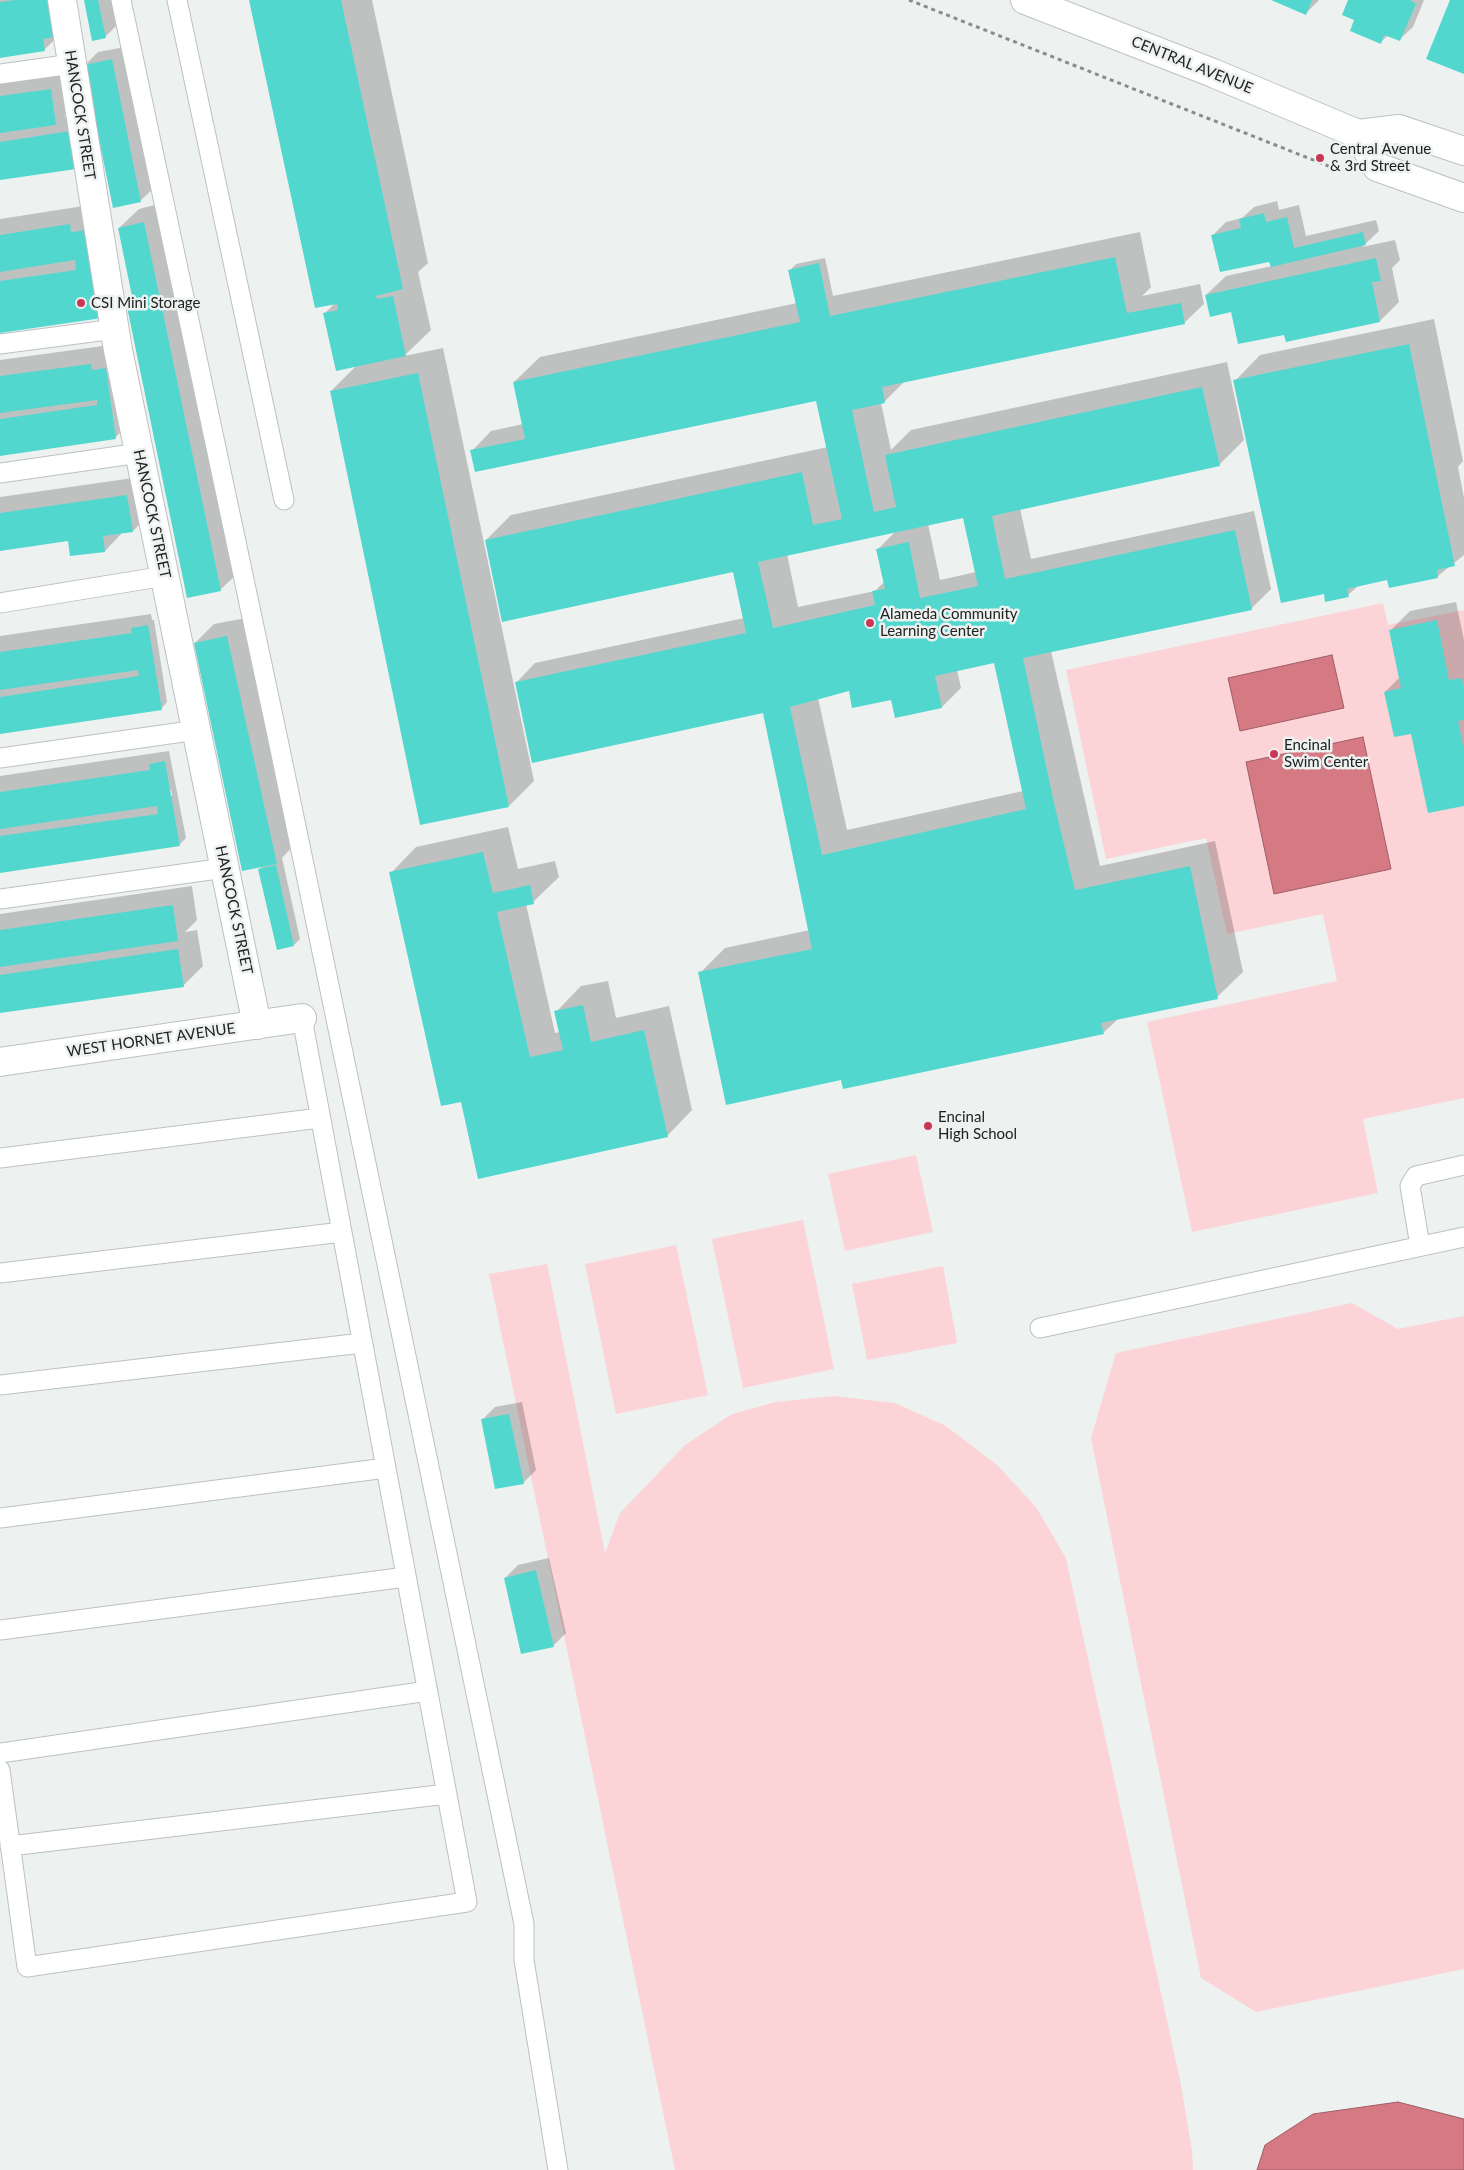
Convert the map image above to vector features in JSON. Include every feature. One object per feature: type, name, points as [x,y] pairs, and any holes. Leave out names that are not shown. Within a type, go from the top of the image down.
[{"type":"street","name":"HANCOCK STREET","points":[[62,0],[115,329],[257,1024]]},
{"type":"street","name":"CENTRAL AVENUE","points":[[1025,0],[1213,73],[1358,134],[1399,129],[1464,150]]},
{"type":"street","points":[[1358,134],[1377,167],[1464,198]]},
{"type":"street","name":"WEST HORNET AVENUE","points":[[0,1062],[302,1018]]},
{"type":"lane","points":[[121,0],[277,735],[524,1924],[524,1960],[558,2170]]},
{"type":"lane","points":[[177,0],[284,500]]},
{"type":"lane","points":[[0,74],[72,64]]},
{"type":"lane","points":[[0,344],[115,329]]},
{"type":"lane","points":[[0,473],[140,453]]},
{"type":"lane","points":[[0,603],[165,576]]},
{"type":"lane","points":[[0,758],[197,730]]},
{"type":"lane","points":[[0,899],[225,868]]},
{"type":"lane","points":[[0,1770],[28,1967],[467,1902],[302,1018]]},
{"type":"lane","points":[[0,1158],[320,1118]]},
{"type":"lane","points":[[1420,1246],[1410,1186],[1416,1176],[1464,1165]]},
{"type":"lane","points":[[0,1273],[342,1232]]},
{"type":"lane","points":[[1040,1328],[1464,1237]]},
{"type":"lane","points":[[0,1385],[362,1343]]},
{"type":"lane","points":[[0,1518],[386,1468]]},
{"type":"lane","points":[[0,1630],[406,1577]]},
{"type":"lane","points":[[0,1753],[428,1691]]},
{"type":"lane","points":[[10,1846],[447,1794]]},
{"type":"path","points":[[909,0],[1340,171]]},
{"type":"shaded area","points":[[1383,603],[1388,625],[1464,610],[1464,1098],[1363,1119],[1378,1193],[1192,1232],[1147,1022],[1337,981],[1323,914],[1227,934],[1206,838],[1106,859],[1066,670]]},
{"type":"shaded area","points":[[1332,655],[1344,708],[1240,731],[1228,678]]},
{"type":"shaded area","name":"Encinal Swim Center","points":[[1363,737],[1391,869],[1274,894],[1246,762]]},
{"type":"shaded area","points":[[916,1155],[933,1232],[845,1251],[828,1174]]},
{"type":"shaded area","points":[[803,1220],[834,1369],[743,1388],[712,1239]]},
{"type":"shaded area","points":[[676,1245],[708,1395],[616,1414],[585,1264]]},
{"type":"shaded area","points":[[547,1264],[605,1553],[620,1513],[685,1445],[732,1414],[776,1402],[834,1396],[895,1403],[946,1426],[997,1465],[1036,1507],[1066,1558],[1180,2080],[1192,2150],[1193,2170],[675,2170],[489,1274]]},
{"type":"shaded area","points":[[943,1266],[957,1343],[867,1360],[852,1284]]},
{"type":"shaded area","points":[[1352,1303],[1398,1329],[1464,1316],[1464,1969],[1256,2012],[1201,1978],[1091,1438],[1116,1353]]},
{"type":"shaded area","points":[[1398,2102],[1464,2119],[1464,2170],[1257,2170],[1265,2145],[1313,2114]]},
{"type":"building","points":[[54,0],[60,36],[43,39],[45,51],[0,58],[0,2]]},
{"type":"building","points":[[84,0],[98,0],[106,38],[92,41]]},
{"type":"building","points":[[249,0],[341,0],[403,289],[376,296],[377,299],[393,296],[406,356],[336,371],[323,313],[338,310],[337,304],[315,308]]},
{"type":"building","points":[[1271,0],[1312,0],[1306,15]]},
{"type":"building","points":[[1348,0],[1410,0],[1416,4],[1400,41],[1384,35],[1381,44],[1350,31],[1354,20],[1342,15]]},
{"type":"building","points":[[1450,0],[1464,0],[1464,74],[1426,59]]},
{"type":"building","points":[[112,59],[141,202],[113,208],[84,65]]},
{"type":"building","points":[[51,89],[56,125],[0,133],[0,96]]},
{"type":"building","points":[[70,131],[76,169],[0,180],[0,142]]},
{"type":"building","points":[[1264,213],[1266,222],[1287,217],[1294,248],[1363,232],[1366,245],[1271,267],[1269,262],[1220,272],[1211,235],[1241,228],[1239,219]]},
{"type":"building","points":[[144,222],[221,591],[187,598],[126,302],[133,301],[118,228]]},
{"type":"building","points":[[70,224],[71,232],[88,230],[102,318],[0,333],[0,281],[76,270],[75,260],[0,272],[0,235]]},
{"type":"building","points":[[1115,257],[1127,313],[1181,303],[1185,324],[882,387],[885,403],[852,410],[874,512],[896,507],[885,455],[1202,387],[1220,466],[992,516],[1005,579],[1235,530],[1252,610],[1023,658],[1075,890],[1190,866],[1218,999],[1101,1023],[1104,1034],[843,1089],[841,1080],[726,1105],[698,972],[812,949],[763,713],[532,763],[515,682],[746,633],[733,572],[502,622],[485,540],[802,472],[813,525],[842,519],[816,401],[475,472],[470,450],[525,439],[513,382],[800,322],[788,270],[819,263],[830,316]],"holes":[[[963,518],[978,586],[920,598],[909,542],[876,549],[885,589],[872,591],[875,605],[773,628],[758,562]],[[994,663],[1026,809],[822,855],[790,707],[849,691],[852,708],[891,700],[895,718],[942,708],[935,676]]]},
{"type":"building","points":[[1376,258],[1381,281],[1372,282],[1380,322],[1286,342],[1284,335],[1238,344],[1231,312],[1210,317],[1205,295]]},
{"type":"building","points":[[1409,344],[1455,566],[1437,570],[1438,578],[1389,588],[1387,580],[1347,589],[1349,597],[1325,602],[1324,594],[1281,603],[1233,380]]},
{"type":"building","points":[[91,364],[92,370],[106,368],[116,439],[0,456],[0,419],[97,405],[97,400],[0,413],[0,376]]},
{"type":"building","points":[[418,373],[509,807],[420,825],[330,391]]},
{"type":"building","points":[[127,495],[133,532],[103,536],[105,552],[70,556],[68,541],[0,551],[0,513]]},
{"type":"building","points":[[1437,620],[1449,680],[1462,678],[1464,688],[1464,720],[1458,721],[1464,749],[1464,806],[1428,813],[1411,734],[1394,737],[1384,692],[1401,688],[1389,630]]},
{"type":"building","points":[[148,625],[162,710],[0,734],[0,697],[139,676],[138,670],[0,690],[0,652],[132,633],[131,628]]},
{"type":"building","points":[[227,636],[277,864],[242,871],[194,643]]},
{"type":"building","points":[[165,761],[180,846],[0,873],[0,836],[158,814],[157,806],[0,829],[0,792],[150,770],[149,764]]},
{"type":"building","points":[[483,852],[493,893],[530,885],[534,904],[497,912],[530,1057],[563,1050],[554,1011],[583,1005],[591,1042],[644,1030],[668,1137],[478,1179],[461,1102],[441,1106],[389,872]]},
{"type":"building","points":[[276,865],[294,946],[277,950],[258,869]]},
{"type":"building","points":[[173,905],[178,941],[0,967],[0,930]]},
{"type":"building","points":[[178,949],[184,987],[0,1013],[0,975]]},
{"type":"building","points":[[509,1414],[524,1484],[495,1489],[481,1419]]},
{"type":"building","points":[[536,1570],[554,1647],[521,1654],[504,1578]]},
{"type":"place","name":"Central Avenue & 3rd Street","points":[[1320,158]]},
{"type":"place","name":"CSI Mini Storage","points":[[81,303]]},
{"type":"place","name":"Alameda Community Learning Center","points":[[870,623]]},
{"type":"place","name":"Encinal Swim Center","points":[[1274,754]]},
{"type":"place","name":"Encinal High School","points":[[928,1126]]}]
